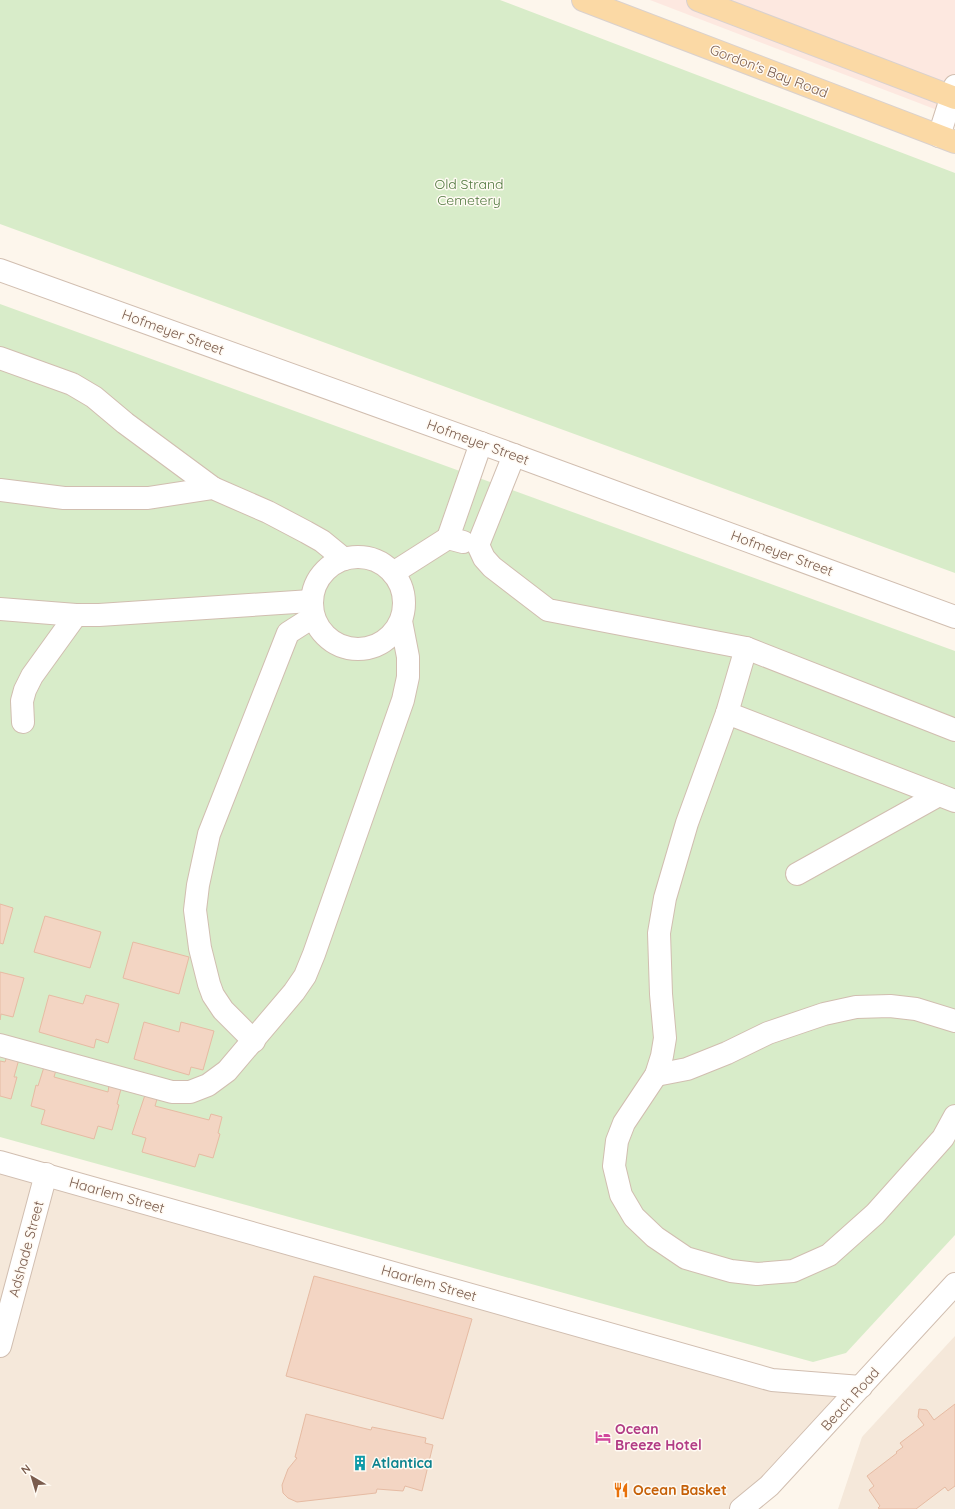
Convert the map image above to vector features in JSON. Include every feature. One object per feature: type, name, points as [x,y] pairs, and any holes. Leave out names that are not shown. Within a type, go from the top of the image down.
[{"type":"main road","name":"Gordon's Bay Road","points":[[583,0],[947,139]]},
{"type":"main road","points":[[709,2],[954,94]]},
{"type":"street","points":[[947,139],[954,94]]},
{"type":"street","name":"Hofmeyer Street","points":[[0,270],[481,443],[955,617]]},
{"type":"street","points":[[0,358],[72,384],[94,396],[125,422],[213,488],[268,512],[300,529],[322,541],[344,559]]},
{"type":"street","points":[[393,573],[448,538],[481,443]]},
{"type":"street","points":[[514,455],[478,546],[484,558],[492,567],[548,610],[746,648],[955,730]]},
{"type":"street","points":[[0,490],[64,498],[148,498],[213,488]]},
{"type":"street","points":[[448,538],[478,546]]},
{"type":"street","points":[[362,557],[379,562],[393,573],[402,587],[404,604],[401,620],[393,634],[380,645],[364,649],[348,649],[333,643],[321,632],[312,609],[316,583],[328,568],[344,559],[362,557]]},
{"type":"street","points":[[0,608],[76,615],[162,611],[312,609]]},
{"type":"street","points":[[254,1041],[223,1010],[213,995],[200,948],[194,910],[209,834],[288,633],[312,609]]},
{"type":"street","points":[[23,722],[22,701],[28,683],[76,615]]},
{"type":"street","points":[[0,1044],[172,1092],[190,1092],[208,1085],[227,1072],[294,992],[305,976],[403,700],[408,677],[408,658],[401,620]]},
{"type":"street","points":[[746,648],[728,713],[687,823],[664,898],[659,933],[661,994],[665,1038],[662,1056],[656,1075],[624,1123],[617,1141],[614,1166],[621,1195],[634,1217],[655,1237],[686,1258],[731,1271],[757,1274],[793,1271],[829,1255],[875,1214],[942,1138],[955,1116]]},
{"type":"street","points":[[728,713],[947,798]]},
{"type":"street","points":[[797,874],[947,798]]},
{"type":"street","points":[[656,1075],[687,1069],[727,1053],[768,1033],[824,1014],[856,1007],[890,1006],[916,1009],[955,1021]]},
{"type":"street","name":"Haarlem Street","points":[[0,1162],[772,1380],[862,1386]]},
{"type":"street","name":"Adshade Street","points":[[0,1346],[46,1174]]},
{"type":"street","name":"Beach Road","points":[[741,1509],[769,1486],[955,1284]]},
{"type":"shaded area","points":[[650,0],[955,0],[955,81],[945,113]]},
{"type":"shaded area","points":[[0,1164],[773,1382],[859,1387],[739,1509],[0,1509]]},
{"type":"shaded area","points":[[955,1336],[955,1509],[838,1509],[862,1437]]},
{"type":"green space","name":"Old Strand Cemetery","points":[[0,0],[500,0],[955,173],[955,573],[0,224]]},
{"type":"green space","points":[[0,304],[955,651],[955,1235],[846,1353],[813,1362],[0,1137]]},
{"type":"building","points":[[0,904],[13,908],[3,944],[0,943]]},
{"type":"building","points":[[45,916],[101,932],[90,968],[34,952]]},
{"type":"building","points":[[133,942],[189,957],[179,994],[123,978]]},
{"type":"building","points":[[0,972],[24,978],[13,1017],[1,1014],[0,1020]]},
{"type":"building","points":[[49,995],[83,1004],[86,995],[119,1004],[108,1043],[96,1039],[94,1048],[39,1032]]},
{"type":"building","points":[[144,1022],[179,1032],[181,1022],[214,1031],[203,1070],[191,1067],[189,1075],[134,1059]]},
{"type":"building","points":[[7,1056],[19,1059],[14,1077],[17,1077],[11,1099],[0,1096],[0,1061],[5,1062]]},
{"type":"building","points":[[44,1067],[56,1070],[54,1077],[108,1092],[109,1085],[121,1089],[117,1104],[119,1105],[112,1130],[98,1126],[94,1139],[41,1124],[45,1110],[31,1106],[36,1085],[38,1086]]},
{"type":"building","points":[[145,1095],[157,1099],[155,1106],[209,1120],[211,1114],[222,1117],[218,1133],[220,1134],[213,1158],[199,1154],[195,1167],[142,1152],[146,1138],[132,1134]]},
{"type":"building","points":[[314,1276],[472,1319],[443,1419],[286,1376]]},
{"type":"building","points":[[955,1404],[955,1486],[948,1491],[945,1487],[916,1509],[878,1508],[880,1506],[869,1490],[874,1486],[867,1476],[897,1453],[896,1452],[903,1447],[900,1443],[924,1425],[918,1417],[919,1409],[927,1410],[934,1420]]},
{"type":"building","name":"Atlantica","points":[[306,1414],[371,1430],[372,1427],[426,1438],[425,1443],[433,1445],[422,1491],[405,1486],[403,1491],[377,1489],[376,1493],[297,1502],[288,1498],[283,1493],[282,1485],[288,1469],[297,1458],[295,1457]]},
{"type":"place","name":"Ocean Breeze Hotel","points":[[603,1437]]},
{"type":"place","name":"Atlantica","points":[[360,1463]]},
{"type":"place","name":"Ocean Basket","points":[[621,1490]]}]
